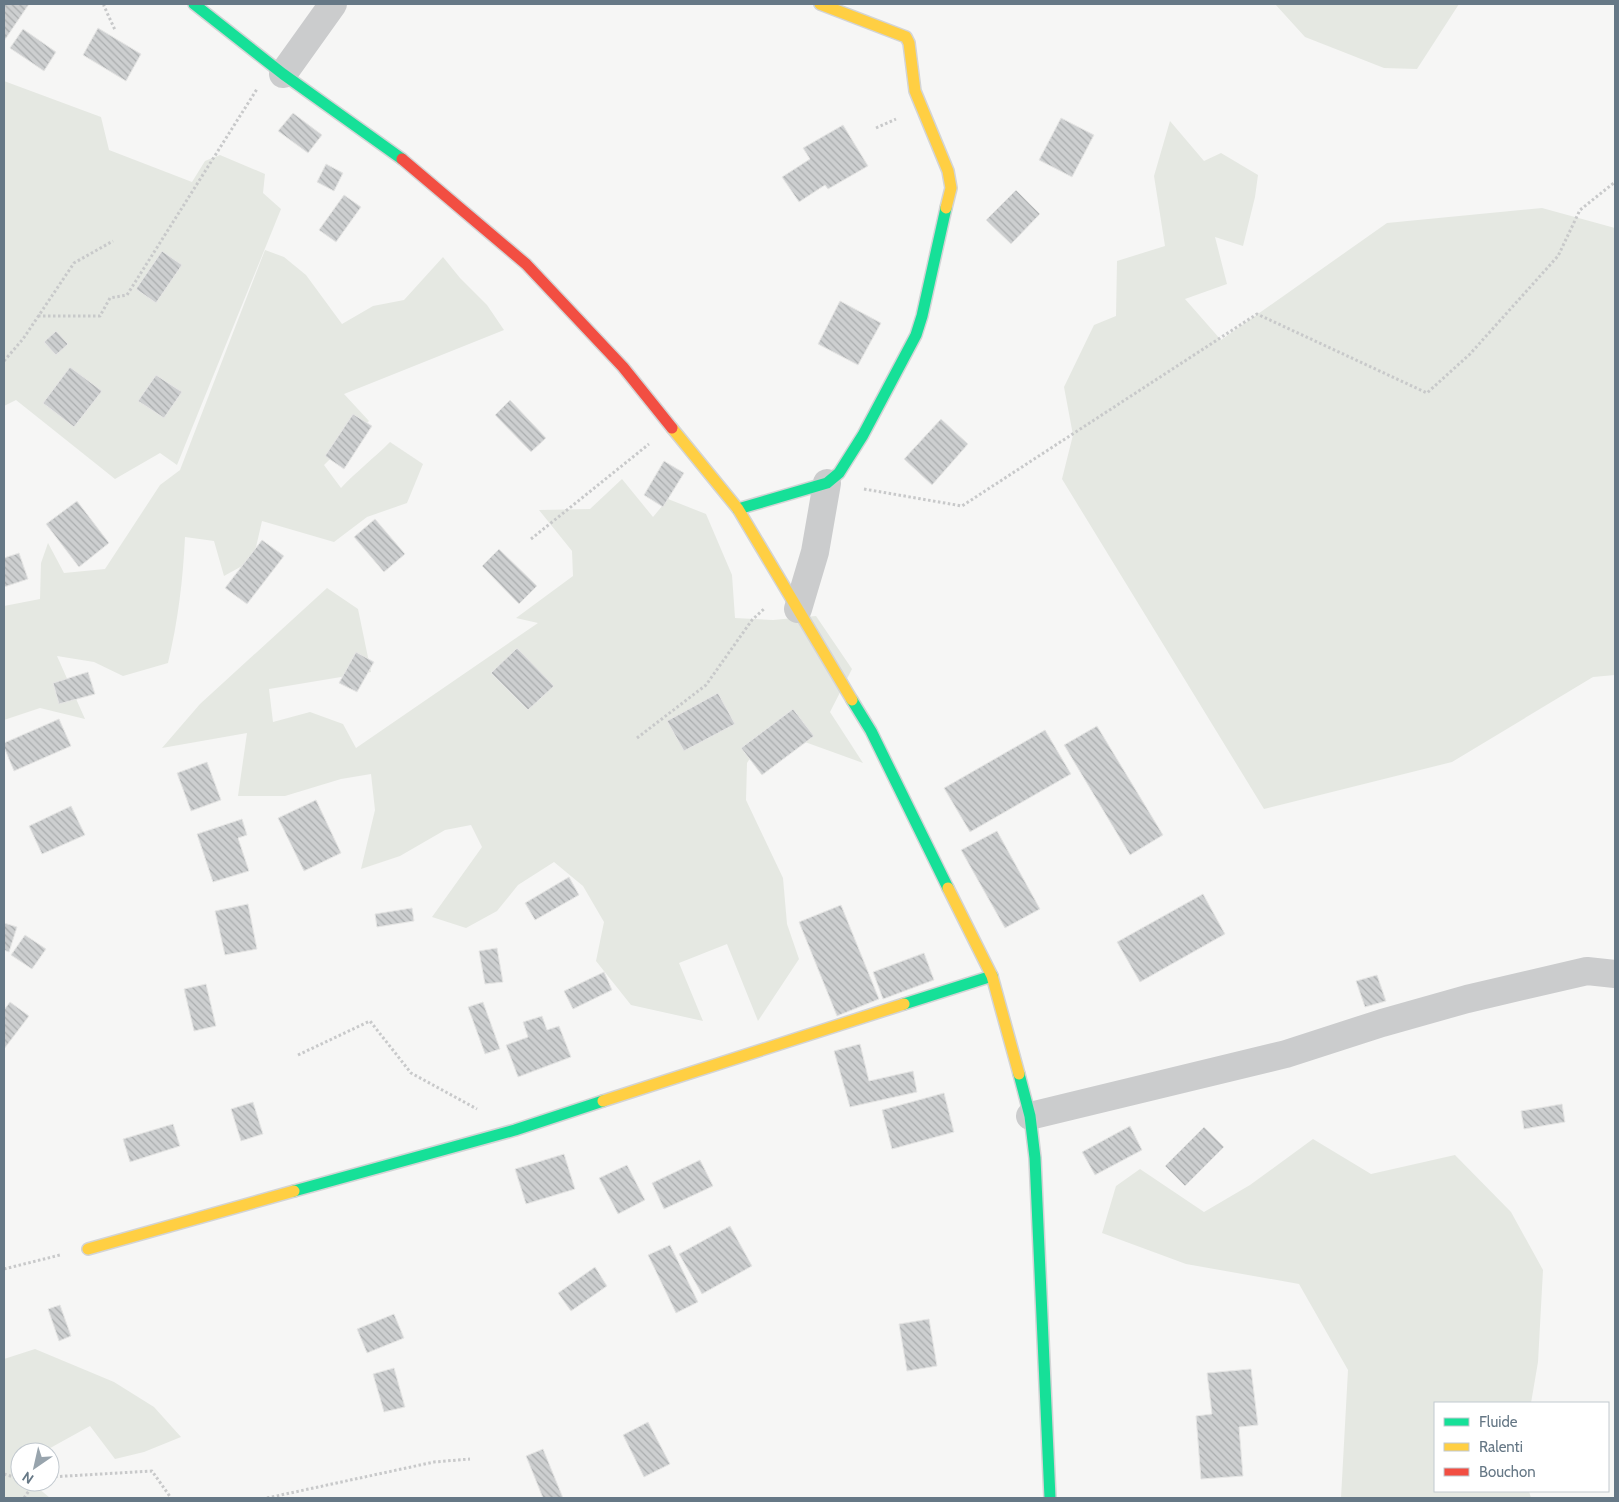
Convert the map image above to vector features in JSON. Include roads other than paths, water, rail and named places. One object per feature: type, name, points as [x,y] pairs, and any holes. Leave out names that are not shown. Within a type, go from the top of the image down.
[{"type":"street","points":[[194,4],[277,69],[409,164],[526,264],[623,367],[738,509],[871,731],[992,976],[1030,1116],[1035,1158],[1050,1498]]},
{"type":"street","points":[[277,69],[333,4]]},
{"type":"street","points":[[738,509],[827,482],[839,472],[863,435],[916,335],[951,188],[948,171],[915,91],[909,43],[906,37],[820,4]]},
{"type":"street","points":[[792,600],[815,552],[827,482]]},
{"type":"street","points":[[1030,1116],[1286,1054],[1382,1023],[1467,999],[1587,971],[1615,974]]},
{"type":"street","points":[[88,1249],[515,1130],[992,976]]}]
